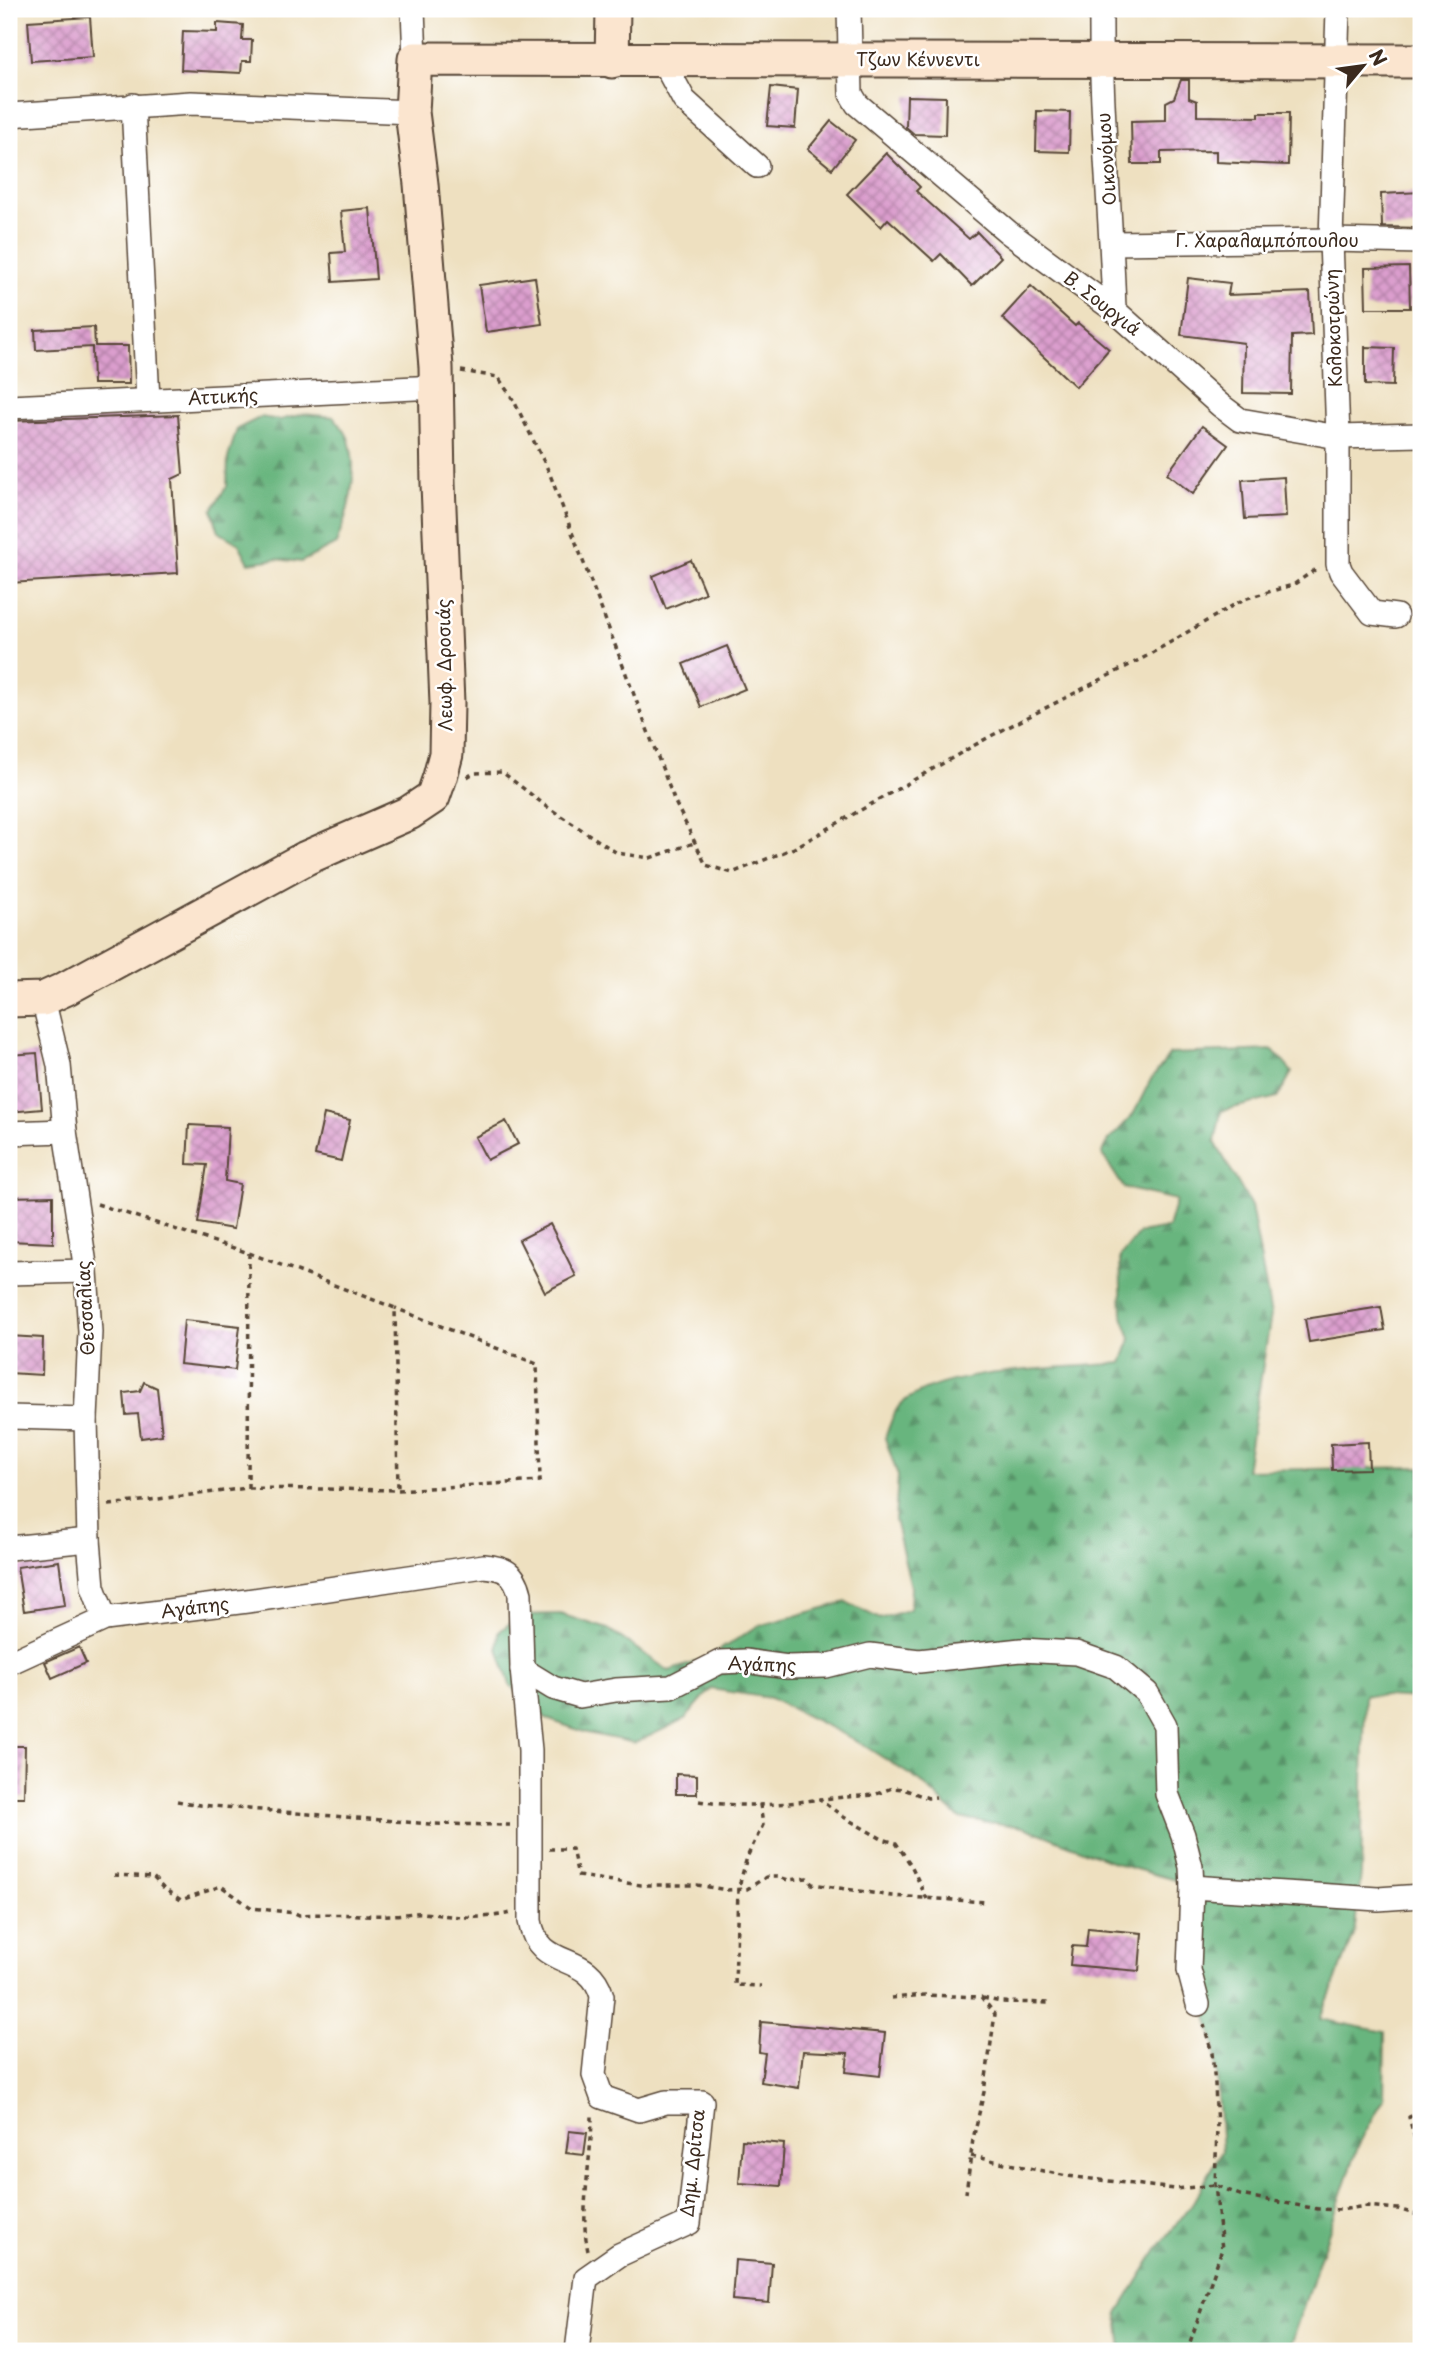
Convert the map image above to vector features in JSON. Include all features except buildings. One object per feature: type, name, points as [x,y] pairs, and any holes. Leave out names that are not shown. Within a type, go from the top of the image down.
[{"type":"street","points":[[413,9],[415,59]]},
{"type":"street","points":[[612,61],[613,9]]},
{"type":"street","name":"Β. Σουργιά","points":[[849,9],[849,60],[852,98],[856,104],[1008,232],[1114,310],[1240,420],[1338,437],[1421,435]]},
{"type":"street","name":"Οικονόμου","points":[[1101,9],[1100,61],[1114,310]]},
{"type":"street","name":"Κολοκοτρώνη","points":[[1338,9],[1331,240],[1338,437],[1338,554],[1341,572],[1369,610],[1376,615],[1396,616]]},
{"type":"street","name":"Τζων Κέννεντι","points":[[415,59],[1421,61]]},
{"type":"street","name":"Λεωφ. Δροσιάς","points":[[415,59],[412,112],[421,184],[437,377],[438,484],[447,703],[446,754],[432,797]]},
{"type":"street","points":[[663,61],[684,100],[757,166]]},
{"type":"street","points":[[9,115],[191,103],[412,112]]},
{"type":"street","points":[[133,105],[148,400]]},
{"type":"street","name":"Γ. Χαραλαμπόπουλου","points":[[1112,243],[1331,240],[1421,242]]},
{"type":"street","name":"Αττικής","points":[[9,407],[148,400],[437,377]]},
{"type":"street","points":[[9,1000],[43,999],[306,858],[410,813],[432,797]]},
{"type":"street","name":"Θεσσαλίας","points":[[43,999],[59,1065],[65,1131],[86,1271],[90,1332],[86,1419],[89,1541],[93,1587],[105,1619]]},
{"type":"street","points":[[9,1133],[65,1131]]},
{"type":"street","points":[[9,1273],[86,1271]]},
{"type":"street","points":[[9,1417],[86,1419]]},
{"type":"street","points":[[9,1548],[89,1541]]},
{"type":"street","name":"Αγάπης","points":[[9,1663],[105,1619],[484,1566],[510,1572],[517,1583],[520,1594],[522,1668],[553,1688],[580,1696],[616,1690],[671,1687],[720,1662],[745,1661],[788,1667],[826,1666],[870,1655],[919,1661],[1021,1650],[1076,1653],[1116,1667],[1147,1693],[1165,1726],[1167,1794],[1183,1835],[1191,1867],[1189,1970],[1198,2004]]},
{"type":"street","points":[[522,1668],[530,1750],[532,1932],[542,1949],[582,1968],[592,1976],[599,1987],[602,1996],[594,2075]]},
{"type":"street","points":[[1192,1887],[1378,1899],[1421,1896]]},
{"type":"street","name":"Δημ. Δρίτσα","points":[[593,2273],[619,2255],[689,2223],[702,2102],[666,2102],[639,2110],[602,2097],[594,2075]]},
{"type":"street","points":[[577,2351],[586,2278],[593,2273]]},
{"type":"path","points":[[437,377],[498,377],[514,401],[549,472],[584,571],[675,802],[706,865],[732,873],[794,848],[989,737],[1145,657],[1244,599],[1293,585],[1338,554]]},
{"type":"path","points":[[432,797],[474,773],[502,772],[546,806],[617,853],[650,858],[694,843]]},
{"type":"path","points":[[76,1197],[249,1253],[537,1364],[540,1481],[398,1490],[248,1488],[89,1507]]},
{"type":"path","points":[[248,1488],[249,1253]]},
{"type":"path","points":[[395,1308],[398,1490]]},
{"type":"path","points":[[699,1801],[746,1806],[874,1795],[892,1788],[928,1798],[936,1797]]},
{"type":"path","points":[[820,1799],[842,1816],[882,1839],[896,1843],[927,1899]]},
{"type":"path","points":[[177,1801],[430,1824],[530,1824]]},
{"type":"path","points":[[760,1804],[763,1825],[747,1857],[738,1890],[735,1985],[761,1986]]},
{"type":"path","points":[[530,1849],[572,1849],[578,1876],[641,1885],[676,1884],[727,1891],[758,1884],[766,1877],[788,1880],[807,1878],[812,1884],[892,1896],[986,1902]]},
{"type":"path","points":[[114,1875],[153,1877],[163,1888],[181,1900],[222,1886],[252,1908],[299,1915],[423,1913],[439,1917],[470,1918],[530,1910]]},
{"type":"path","points":[[891,1998],[925,1995],[981,1997],[1001,2002],[1052,2004]]},
{"type":"path","points":[[966,2193],[995,2014],[981,1997]]},
{"type":"path","points":[[1187,2351],[1222,2249],[1215,2185],[1217,2129],[1212,2053],[1198,2004]]},
{"type":"path","points":[[593,2273],[585,2236],[594,2075]]},
{"type":"path","points":[[1421,2112],[1409,2117],[1419,2155],[1421,2197]]},
{"type":"path","points":[[971,2156],[1067,2176],[1175,2189],[1215,2185],[1240,2194],[1318,2209],[1340,2210],[1367,2206],[1398,2208],[1421,2216]]},
{"type":"green space","points":[[303,414],[334,417],[349,440],[353,480],[341,531],[336,544],[301,562],[276,559],[249,563],[239,544],[219,532],[212,510],[227,486],[228,458],[237,429],[261,417],[280,420]]},
{"type":"green space","points":[[1273,1050],[1292,1072],[1278,1097],[1221,1111],[1215,1142],[1251,1206],[1271,1315],[1246,1470],[1421,1467],[1421,1698],[1365,1695],[1361,1874],[1354,1935],[1320,2019],[1385,2032],[1384,2098],[1359,2144],[1288,2351],[1122,2351],[1118,2313],[1158,2248],[1192,2204],[1222,2151],[1215,2046],[1195,1970],[1198,1901],[1175,1880],[1121,1865],[1024,1827],[959,1818],[921,1782],[857,1741],[770,1698],[711,1689],[685,1719],[635,1743],[587,1733],[547,1719],[510,1685],[498,1648],[499,1632],[520,1615],[560,1614],[608,1629],[669,1671],[705,1659],[758,1626],[846,1602],[880,1619],[910,1609],[911,1587],[895,1520],[898,1476],[885,1438],[896,1411],[901,1404],[920,1392],[975,1376],[1122,1363],[1131,1338],[1122,1314],[1120,1257],[1139,1233],[1168,1228],[1176,1200],[1124,1188],[1102,1154],[1109,1140],[1133,1115],[1150,1081],[1170,1054]]}]
